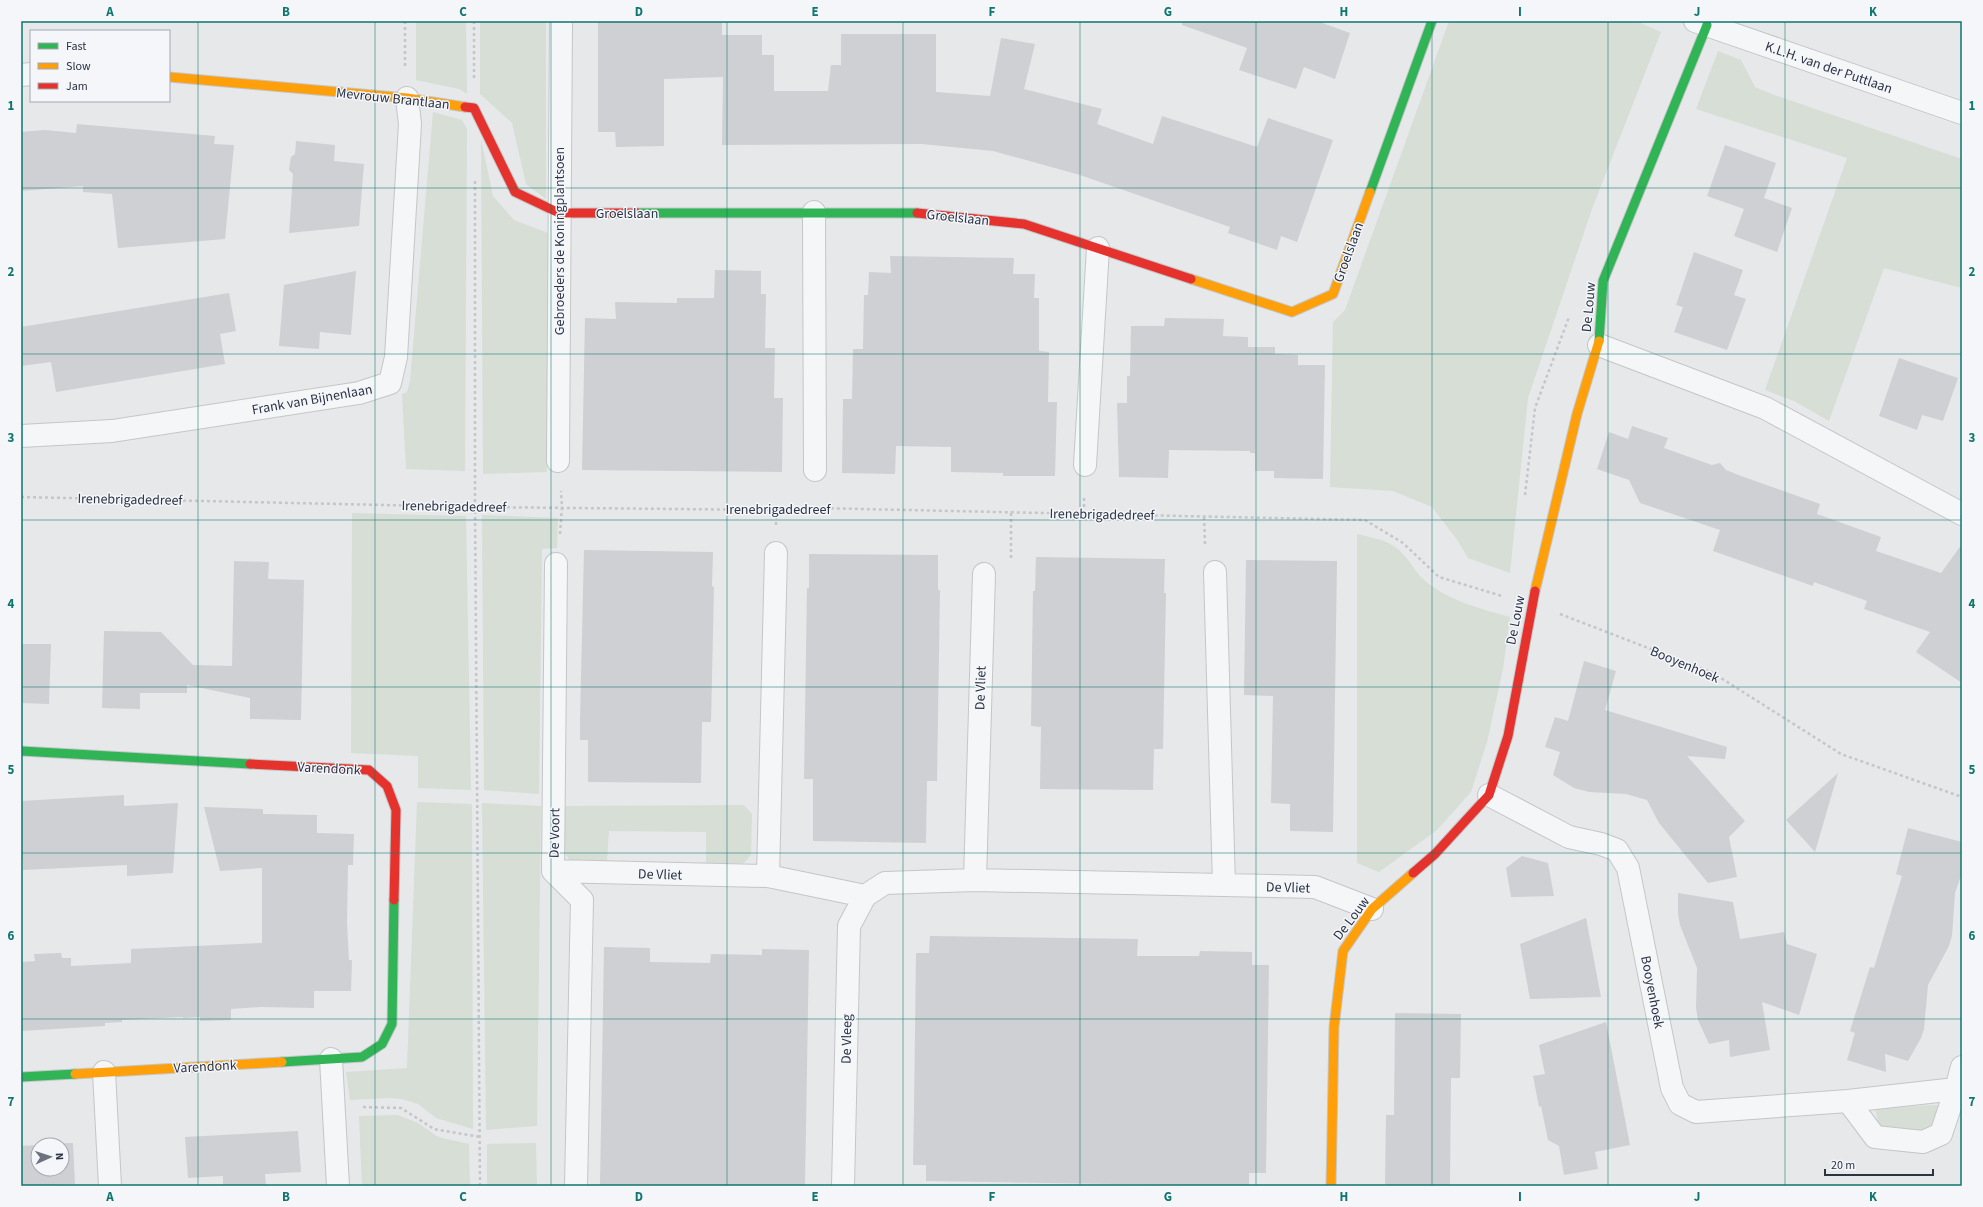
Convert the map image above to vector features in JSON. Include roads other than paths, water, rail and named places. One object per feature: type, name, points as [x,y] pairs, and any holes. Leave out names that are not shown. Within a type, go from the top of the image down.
[{"type":"street","name":"Gebroeders de Koningplantsoen","points":[[558,461],[561,21]]},
{"type":"street","name":"Groelslaan","points":[[559,214],[814,212],[929,213],[1024,224],[1292,312],[1333,294],[1432,21]]},
{"type":"street","name":"K.L.H. van der Puttlaan","points":[[1701,23],[1962,113]]},
{"type":"street","name":"De Louw","points":[[1331,1186],[1334,1027],[1343,951],[1372,909],[1435,854],[1489,795],[1508,736],[1532,603],[1577,414],[1599,345],[1603,281],[1701,23]]},
{"type":"street","name":"Mevrouw Brantlaan","points":[[170,77],[407,98],[474,108],[515,192],[559,214]]},
{"type":"street","name":"Frank van Bijnenlaan","points":[[21,436],[112,431],[359,394],[390,383],[396,357],[410,124],[407,98]]},
{"type":"street","points":[[814,212],[815,470]]},
{"type":"street","points":[[1085,464],[1098,248]]},
{"type":"street","points":[[1599,345],[1765,408],[1962,514]]},
{"type":"street","points":[[768,876],[776,553]]},
{"type":"street","name":"De Voort","points":[[556,564],[553,871],[582,900],[576,1186]]},
{"type":"street","points":[[1215,572],[1224,885]]},
{"type":"street","name":"De Vliet","points":[[975,880],[984,574]]},
{"type":"street","name":"Varendonk","points":[[21,751],[369,770],[387,786],[396,810],[392,1024],[382,1044],[362,1057],[21,1077]]},
{"type":"street","name":"Booyenhoek","points":[[1489,795],[1569,837],[1601,844],[1617,850],[1628,868],[1672,1088],[1680,1104],[1696,1112],[1848,1101],[1956,1088]]},
{"type":"street","name":"De Vliet","points":[[553,871],[768,876],[865,896],[885,883],[975,880],[1316,887],[1372,909]]},
{"type":"street","name":"De Vleeg","points":[[843,1186],[849,926],[865,896]]},
{"type":"street","points":[[331,1059],[338,1186]]},
{"type":"street","points":[[1848,1101],[1875,1137],[1923,1142],[1941,1134],[1962,1067]]},
{"type":"street","points":[[104,1072],[110,1186]]}]
